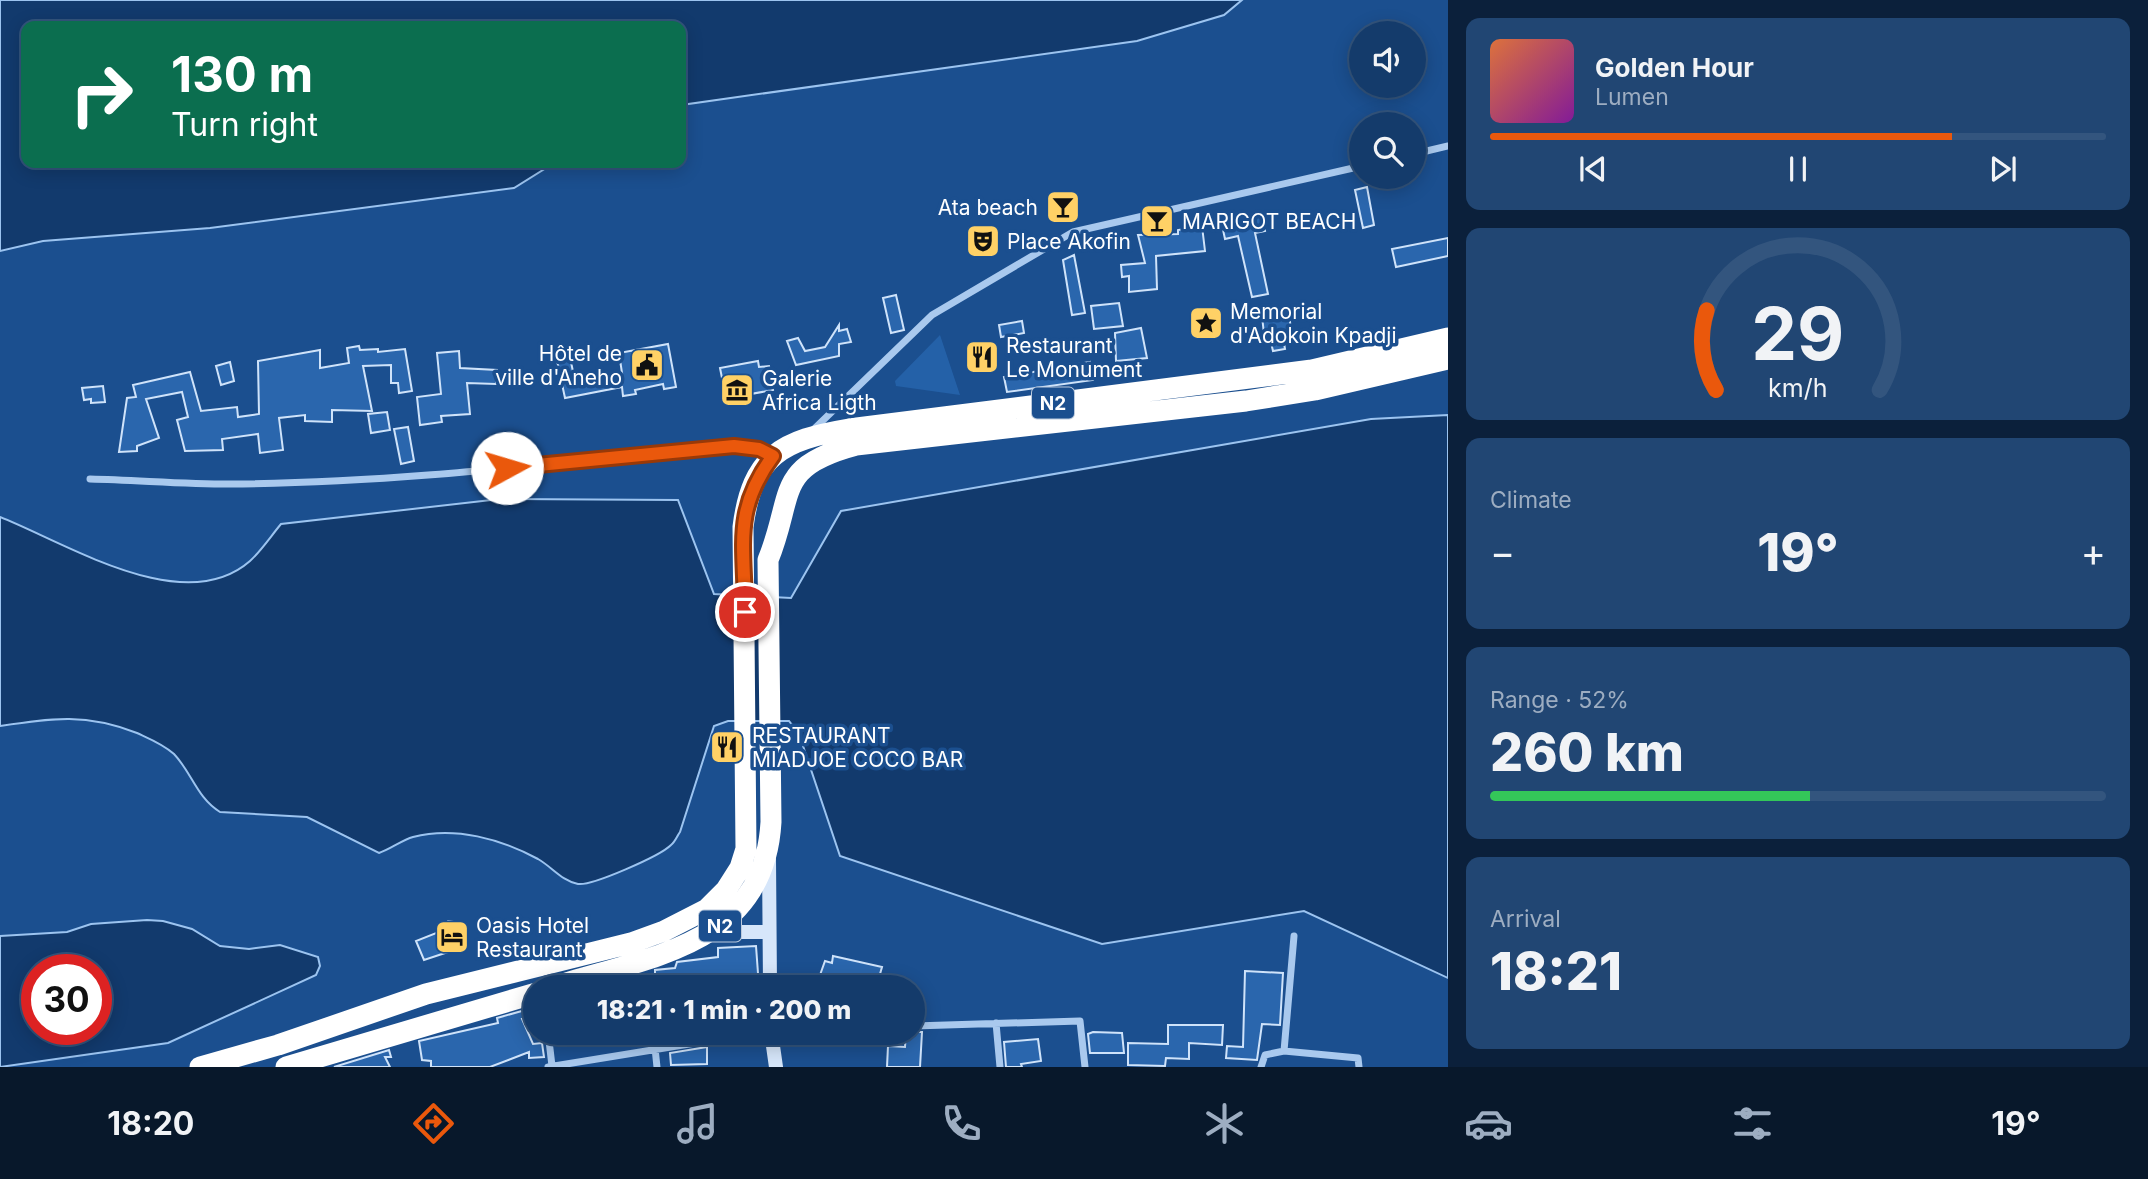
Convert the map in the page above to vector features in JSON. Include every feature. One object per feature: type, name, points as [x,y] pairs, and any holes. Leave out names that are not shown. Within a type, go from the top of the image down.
[{"type":"highway","name":"N2","points":[[200,1067],[278,1045],[426,994],[631,943],[689,920],[726,890],[740,868],[746,849],[743,527],[746,502],[752,485],[773,456],[808,436],[1312,370],[1448,338]]},
{"type":"highway","name":"N2","points":[[590,975],[671,949],[713,932],[748,899],[759,880],[769,850],[768,560],[781,527],[786,493],[793,481],[815,458],[856,445],[1246,401],[1315,390],[1448,359]]},
{"type":"highway","points":[[286,1067],[320,1063],[523,997]]},
{"type":"street","points":[[1426,151],[1448,146]]},
{"type":"street","points":[[808,436],[932,315],[1073,232],[1349,169]]},
{"type":"street","points":[[90,479],[229,484],[337,479],[507,468],[734,446],[759,449],[773,456]]},
{"type":"street","points":[[769,850],[770,975]]},
{"type":"street","points":[[713,932],[768,932]]},
{"type":"street","points":[[1284,1051],[1294,936]]},
{"type":"street","points":[[925,1026],[1080,1021],[1085,1067]]},
{"type":"street","points":[[996,1023],[1000,1067]]},
{"type":"street","points":[[549,1045],[550,1067],[675,1045]]},
{"type":"street","points":[[773,1045],[776,1067]]},
{"type":"street","points":[[655,1048],[657,1067]]},
{"type":"street","points":[[1261,1067],[1265,1055],[1284,1051],[1358,1058],[1359,1067]]},
{"type":"shaded area","points":[[0,0],[1242,0],[1224,15],[1137,41],[686,104],[686,21],[21,21],[21,168],[546,168],[514,188],[210,228],[43,241],[0,251]]},
{"type":"shaded area","points":[[940,335],[960,395],[896,386],[895,381]]},
{"type":"shaded area","points":[[1448,415],[1448,978],[1304,911],[1102,944],[840,856],[799,734],[789,721],[728,721],[714,726],[680,832],[672,844],[626,869],[578,884],[567,880],[524,852],[477,836],[429,834],[409,838],[379,853],[307,817],[220,812],[200,793],[180,761],[165,747],[137,733],[102,722],[69,719],[0,726],[0,517],[91,558],[125,570],[159,579],[192,582],[223,577],[250,561],[281,524],[500,499],[678,500],[714,594],[791,598],[841,511],[1371,419]]},
{"type":"shaded area","points":[[163,921],[192,929],[220,946],[249,949],[280,945],[318,957],[320,966],[316,975],[168,1043],[0,1067],[0,936],[67,932],[91,924]]},
{"type":"building","points":[[1367,189],[1374,225],[1363,228],[1355,190]]},
{"type":"building","points":[[1261,213],[1265,231],[1255,233],[1268,294],[1252,297],[1238,236],[1225,239],[1222,225],[1236,222],[1235,218]]},
{"type":"building","points":[[1202,226],[1205,251],[1156,256],[1157,289],[1129,292],[1129,276],[1122,277],[1121,265],[1145,263],[1138,235],[1178,234],[1178,230]]},
{"type":"building","points":[[1448,238],[1448,256],[1396,267],[1392,249]]},
{"type":"building","points":[[1074,255],[1085,313],[1072,315],[1063,260]]},
{"type":"building","points":[[896,295],[904,330],[891,333],[883,298]]},
{"type":"building","points":[[1119,303],[1123,326],[1094,329],[1091,306]]},
{"type":"building","points":[[1289,312],[1291,331],[1282,332],[1285,349],[1273,351],[1269,334],[1264,334],[1262,316]]},
{"type":"building","points":[[1022,321],[1024,333],[1001,337],[999,325]]},
{"type":"building","points":[[839,325],[839,331],[847,329],[851,342],[839,344],[839,356],[796,365],[787,341],[798,338],[805,351],[825,347]]},
{"type":"building","points":[[1141,328],[1147,358],[1116,361],[1115,333]]},
{"type":"building","name":"Hôtel de ville d'Aneho","points":[[668,344],[676,387],[664,389],[663,384],[635,390],[636,394],[623,396],[622,387],[565,398],[555,351],[568,348],[575,381],[622,373],[619,353]]},
{"type":"building","points":[[359,346],[360,350],[378,349],[378,352],[405,349],[412,391],[399,393],[398,383],[391,383],[391,365],[363,366],[372,411],[332,410],[332,422],[305,421],[305,415],[279,418],[283,450],[260,453],[258,434],[222,439],[223,450],[185,451],[177,420],[188,417],[182,392],[146,399],[159,438],[137,446],[137,451],[119,452],[127,398],[136,397],[133,385],[190,372],[201,411],[237,407],[238,417],[259,414],[258,361],[320,350],[320,368],[349,363],[347,348]]},
{"type":"building","points":[[459,351],[460,368],[497,370],[496,384],[467,383],[470,414],[441,416],[442,422],[420,425],[417,397],[441,394],[437,353]]},
{"type":"building","points":[[758,361],[759,367],[769,366],[773,390],[734,397],[731,381],[723,383],[720,368]]},
{"type":"building","points":[[230,362],[234,381],[221,385],[216,366]]},
{"type":"building","points":[[1090,362],[1093,380],[1007,392],[1004,377]]},
{"type":"building","points":[[103,386],[105,402],[91,403],[91,399],[84,400],[82,388]]},
{"type":"building","points":[[387,412],[390,430],[371,433],[368,414]]},
{"type":"building","points":[[408,427],[414,461],[401,464],[394,429]]},
{"type":"building","points":[[448,921],[459,923],[466,931],[466,942],[457,949],[424,960],[416,941],[439,932]]},
{"type":"building","points":[[756,946],[758,975],[655,975],[655,970],[675,968],[677,962],[718,957],[718,948]]},
{"type":"building","points":[[833,956],[882,967],[880,975],[820,975],[825,961],[832,963]]},
{"type":"building","points":[[1245,971],[1283,973],[1280,1025],[1262,1024],[1257,1060],[1226,1058],[1227,1046],[1243,1047]]},
{"type":"building","points":[[523,1011],[523,1045],[542,1045],[544,1057],[529,1058],[529,1052],[490,1067],[431,1067],[431,1061],[422,1060],[419,1041],[498,1023],[497,1018]]},
{"type":"building","points":[[1168,1025],[1223,1025],[1222,1045],[1189,1043],[1189,1059],[1166,1058],[1165,1066],[1128,1065],[1128,1043],[1168,1044]]},
{"type":"building","points":[[1122,1033],[1124,1053],[1090,1053],[1088,1034]]},
{"type":"building","points":[[1038,1039],[1041,1061],[1021,1064],[1022,1067],[1006,1067],[1004,1042]]},
{"type":"building","points":[[921,1045],[920,1067],[887,1067],[888,1046]]},
{"type":"building","points":[[707,1047],[707,1064],[671,1065],[670,1053]]},
{"type":"building","points":[[389,1050],[391,1057],[385,1057],[390,1067],[334,1067]]},
{"type":"place","name":"Ata beach","points":[[1063,207]]},
{"type":"place","name":"MARIGOT BEACH","points":[[1157,221]]},
{"type":"place","name":"Place Akofin","points":[[983,241]]},
{"type":"place","name":"Memorial d'Adokoin Kpadji","points":[[1206,323]]},
{"type":"place","name":"Restaurant Le Monument","points":[[982,357]]},
{"type":"place","name":"Hôtel de ville d'Aneho","points":[[647,365]]},
{"type":"place","name":"Galerie Africa Ligth","points":[[737,390]]},
{"type":"place","name":"RESTAURANT MIADJOE COCO BAR","points":[[727,747]]},
{"type":"place","name":"Oasis Hotel Restaurant","points":[[452,937]]},
{"type":"route","points":[[507,468],[734,446],[759,449],[773,456],[752,485],[746,502],[743,527],[745,612]]}]
